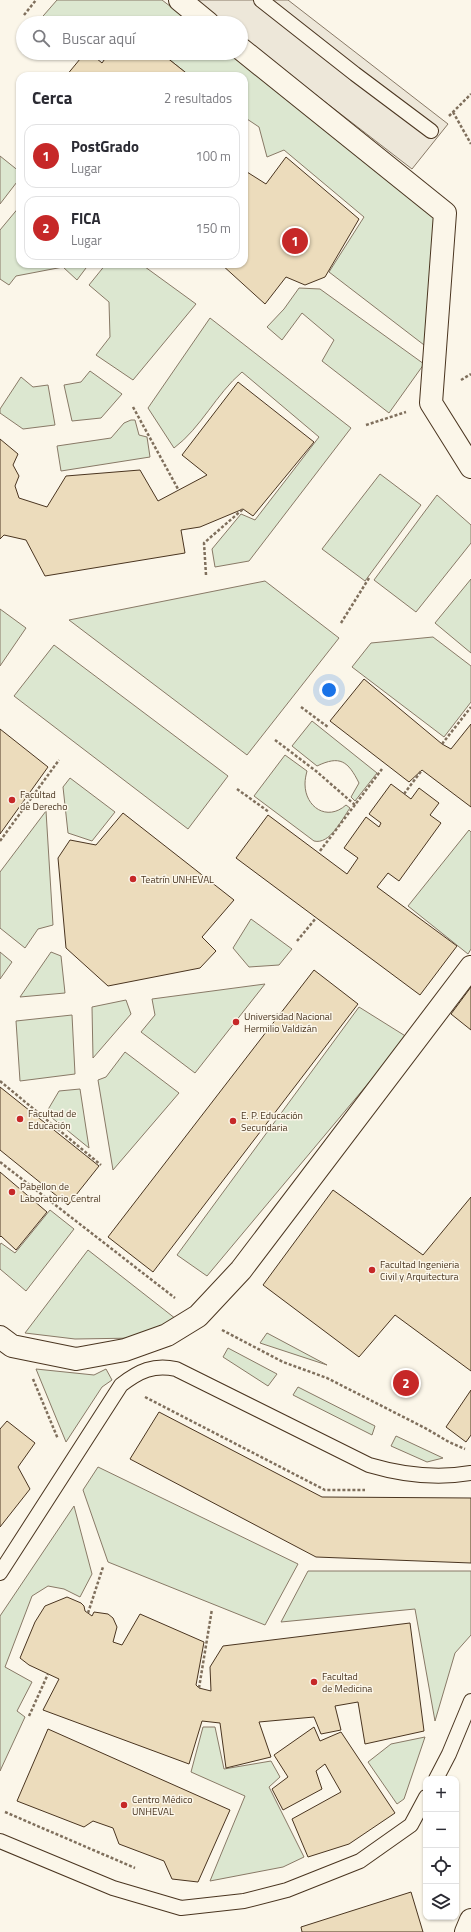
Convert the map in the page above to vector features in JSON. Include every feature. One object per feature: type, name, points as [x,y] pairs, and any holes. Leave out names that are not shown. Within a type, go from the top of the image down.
[{"type":"street","points":[[180,0],[199,16]]},
{"type":"street","points":[[248,55],[445,213],[431,403],[471,467]]},
{"type":"street","points":[[0,1337],[12,1346],[76,1359],[124,1350],[167,1335],[198,1316],[241,1270],[471,967]]},
{"type":"street","points":[[466,1932],[471,1920]]},
{"type":"lane","points":[[261,0],[355,74],[431,131]]},
{"type":"lane","points":[[0,1573],[121,1385],[133,1376],[147,1370],[163,1366],[176,1369],[369,1465],[388,1471],[438,1477],[471,1473]]},
{"type":"lane","points":[[438,1776],[449,1754],[471,1701]]},
{"type":"lane","points":[[0,1841],[112,1888],[181,1908],[244,1902],[287,1890],[360,1861],[411,1825],[423,1803]]},
{"type":"path","points":[[24,15],[36,0]]},
{"type":"path","points":[[431,131],[471,94]]},
{"type":"path","points":[[453,112],[471,144]]},
{"type":"path","points":[[366,425],[431,403]]},
{"type":"path","points":[[133,407],[178,489]]},
{"type":"path","points":[[206,575],[204,543],[243,508]]},
{"type":"path","points":[[341,623],[369,578]]},
{"type":"path","points":[[301,707],[328,727]]},
{"type":"path","points":[[442,744],[471,707]]},
{"type":"path","points":[[275,740],[316,771],[355,805]]},
{"type":"path","points":[[0,841],[59,760]]},
{"type":"path","points":[[320,851],[382,770]]},
{"type":"path","points":[[404,794],[422,770]]},
{"type":"path","points":[[237,789],[269,812]]},
{"type":"path","points":[[296,941],[316,918]]},
{"type":"path","points":[[0,1081],[101,1165]]},
{"type":"path","points":[[0,1162],[198,1316],[283,1362],[328,1378],[449,1442],[471,1452]]},
{"type":"path","points":[[20,1347],[70,1466]]},
{"type":"path","points":[[121,1385],[324,1490],[371,1490]]},
{"type":"path","points":[[88,1613],[104,1567]]},
{"type":"path","points":[[199,1688],[212,1609]]},
{"type":"path","points":[[29,1716],[48,1674]]},
{"type":"path","points":[[5,1812],[141,1870]]},
{"type":"green space","points":[[57,0],[162,0],[183,16],[43,16]]},
{"type":"green space","points":[[170,60],[239,60],[437,216],[428,348],[329,272],[364,217],[284,150],[267,157],[259,127],[248,120],[248,72],[185,72]]},
{"type":"green space","points":[[0,156],[16,169],[16,183],[0,204]]},
{"type":"green space","points":[[16,211],[16,268],[58,268],[16,276],[9,285],[0,279],[0,230]]},
{"type":"green space","points":[[64,268],[86,268],[77,280]]},
{"type":"green space","points":[[103,268],[146,268],[196,304],[133,380],[96,355],[110,337],[109,302],[89,285]]},
{"type":"green space","points":[[299,288],[320,289],[424,364],[389,413],[322,361],[334,340],[302,313],[282,340],[267,327],[284,309]]},
{"type":"green space","points":[[210,318],[351,428],[249,561],[215,567],[212,549],[241,514],[255,520],[319,437],[242,372],[224,390],[201,421],[184,440],[174,448],[148,408]]},
{"type":"green space","points":[[90,371],[122,394],[101,418],[72,421],[64,385],[81,382]]},
{"type":"green space","points":[[21,377],[33,387],[48,385],[55,425],[23,429],[0,413],[0,409]]},
{"type":"green space","points":[[135,420],[139,435],[147,437],[150,457],[61,471],[57,446],[111,438],[124,423]]},
{"type":"green space","points":[[380,474],[421,505],[365,581],[322,549]]},
{"type":"green space","points":[[437,495],[471,525],[471,543],[416,612],[374,580]]},
{"type":"green space","points":[[471,579],[471,653],[435,623]]},
{"type":"green space","points":[[265,581],[339,638],[247,755],[69,620]]},
{"type":"green space","points":[[0,609],[26,628],[0,666]]},
{"type":"green space","points":[[433,637],[471,666],[471,702],[444,737],[352,667],[371,643]]},
{"type":"green space","points":[[54,645],[228,776],[188,829],[14,696]]},
{"type":"green space","points":[[312,721],[377,773],[355,801],[351,797],[359,783],[347,765],[342,762],[332,761],[317,766],[292,746]]},
{"type":"green space","points":[[285,755],[307,771],[305,782],[306,792],[313,805],[318,810],[332,812],[339,810],[346,805],[350,808],[335,830],[325,839],[314,841],[254,796]]},
{"type":"green space","points":[[70,778],[115,812],[92,841],[68,833],[63,787]]},
{"type":"green space","points":[[46,811],[53,925],[38,929],[25,948],[0,928],[0,872]]},
{"type":"green space","points":[[469,830],[471,832],[471,949],[468,954],[408,906]]},
{"type":"green space","points":[[251,919],[292,949],[279,965],[249,967],[233,948]]},
{"type":"green space","points":[[0,952],[12,962],[0,979]]},
{"type":"green space","points":[[51,952],[61,956],[65,993],[20,997]]},
{"type":"green space","points":[[265,984],[195,1073],[141,1032],[155,1015],[152,999]]},
{"type":"green space","points":[[126,1000],[131,1014],[93,1058],[92,1007]]},
{"type":"green space","points":[[359,1007],[407,1037],[207,1276],[177,1255]]},
{"type":"green space","points":[[72,1015],[75,1074],[20,1081],[16,1021]]},
{"type":"green space","points":[[125,1052],[179,1093],[113,1170],[98,1080],[106,1077]]},
{"type":"green space","points":[[80,1089],[89,1148],[46,1113],[59,1091]]},
{"type":"green space","points":[[50,1210],[74,1229],[26,1291],[0,1269],[0,1245],[1,1243],[15,1253]]},
{"type":"green space","points":[[88,1250],[176,1319],[138,1338],[75,1339],[25,1333]]},
{"type":"green space","points":[[267,1333],[327,1365],[260,1343]]},
{"type":"green space","points":[[228,1348],[277,1374],[268,1386],[223,1357]]},
{"type":"green space","points":[[36,1369],[94,1375],[106,1369],[112,1380],[102,1387],[66,1442]]},
{"type":"green space","points":[[298,1387],[375,1426],[372,1435],[293,1395]]},
{"type":"green space","points":[[396,1436],[443,1458],[427,1462],[391,1446]]},
{"type":"green space","points":[[98,1467],[298,1564],[265,1625],[108,1562],[83,1490]]},
{"type":"green space","points":[[74,1506],[92,1574],[80,1597],[64,1589],[48,1586],[32,1596],[5,1667],[32,1682],[17,1711],[25,1717],[0,1771],[0,1616]]},
{"type":"green space","points":[[308,1571],[471,1571],[471,1635],[455,1653],[435,1721],[415,1609],[281,1622]]},
{"type":"green space","points":[[203,1727],[215,1727],[224,1769],[271,1761],[280,1777],[269,1787],[304,1857],[283,1867],[210,1881],[245,1796],[191,1772]]},
{"type":"green space","points":[[425,1737],[404,1799],[397,1804],[368,1762],[391,1744]]},
{"type":"shaded area","points":[[193,0],[288,0],[448,124],[412,169],[248,42],[248,16],[214,16]]},
{"type":"building","points":[[79,60],[98,60],[102,63],[104,60],[170,60],[185,72],[69,72]]},
{"type":"building","points":[[286,157],[359,219],[325,277],[305,285],[286,277],[265,304],[225,268],[248,268],[248,173],[266,184]]},
{"type":"building","points":[[238,382],[314,442],[253,516],[243,509],[200,527],[181,530],[185,553],[45,576],[26,540],[4,535],[0,539],[0,439],[18,454],[13,465],[19,476],[15,486],[19,498],[47,507],[66,476],[140,470],[158,501],[207,475],[182,455]]},
{"type":"building","points":[[364,679],[442,744],[451,749],[471,724],[471,807],[422,770],[409,782],[330,721]]},
{"type":"building","name":"Facultad de Derecho","points":[[0,729],[48,767],[0,834]]},
{"type":"building","points":[[391,784],[411,799],[419,788],[439,803],[430,815],[441,823],[399,881],[388,873],[377,887],[457,946],[420,995],[236,858],[268,815],[347,874],[358,858],[344,848],[366,817],[379,827],[381,823],[369,814]]},
{"type":"building","name":"Teatrín UNHEVAL","points":[[123,813],[234,900],[202,937],[216,951],[200,968],[108,986],[66,948],[58,858],[70,840],[96,845]]},
{"type":"building","name":"E. P. Educación Secundaria","points":[[314,970],[358,1004],[153,1272],[108,1237]]},
{"type":"building","points":[[471,987],[471,1030],[451,1014]]},
{"type":"building","name":"Facultad de Educación","points":[[0,1087],[99,1166],[68,1205],[0,1150]]},
{"type":"building","name":"Pabellon de Laboratorio Central","points":[[0,1172],[47,1212],[16,1250],[1,1236],[0,1237]]},
{"type":"building","name":"Facultad Ingenieria Civil y Arquitectura","points":[[333,1190],[423,1255],[471,1197],[471,1371],[395,1315],[359,1357],[263,1285]]},
{"type":"building","points":[[471,1390],[471,1435],[466,1442],[446,1427]]},
{"type":"building","points":[[159,1412],[322,1497],[471,1498],[471,1563],[316,1557],[130,1459]]},
{"type":"building","points":[[7,1421],[35,1443],[18,1467],[30,1489],[0,1527],[0,1429]]},
{"type":"building","name":"Facultad de Medicina","points":[[67,1597],[81,1603],[84,1606],[85,1611],[92,1616],[94,1612],[108,1614],[113,1618],[117,1627],[113,1642],[122,1645],[140,1614],[204,1642],[196,1685],[199,1688],[211,1691],[210,1667],[223,1646],[410,1623],[424,1731],[365,1744],[358,1702],[335,1706],[341,1730],[321,1734],[314,1717],[259,1722],[271,1757],[226,1768],[220,1723],[202,1721],[189,1764],[43,1710],[59,1679],[29,1665],[20,1658],[35,1622],[45,1606]]},
{"type":"building","points":[[314,1727],[320,1741],[341,1732],[395,1813],[349,1844],[308,1857],[292,1819],[341,1792],[325,1764],[316,1771],[322,1789],[283,1810],[272,1789],[288,1777],[274,1755]]},
{"type":"building","name":"Centro Médico UNHEVAL","points":[[48,1729],[230,1810],[198,1882],[172,1879],[164,1861],[119,1844],[113,1828],[93,1821],[84,1827],[17,1801]]},
{"type":"building","points":[[411,1892],[423,1932],[302,1932],[301,1927]]},
{"type":"place","name":"PostGrado","points":[[295,241]]},
{"type":"place","name":"Facultad de Derecho","points":[[12,800]]},
{"type":"place","name":"Teatrín UNHEVAL","points":[[133,879]]},
{"type":"place","name":"Universidad Nacional Hermilio Valdizán","points":[[236,1022]]},
{"type":"place","name":"Facultad de Educación","points":[[20,1119]]},
{"type":"place","name":"E. P. Educación Secundaria","points":[[233,1121]]},
{"type":"place","name":"Pabellon de Laboratorio Central","points":[[12,1192]]},
{"type":"place","name":"Facultad Ingenieria Civil y Arquitectura","points":[[372,1270]]},
{"type":"place","name":"FICA","points":[[406,1383]]},
{"type":"place","name":"Facultad de Medicina","points":[[314,1682]]},
{"type":"place","name":"Centro Médico UNHEVAL","points":[[124,1805]]}]
